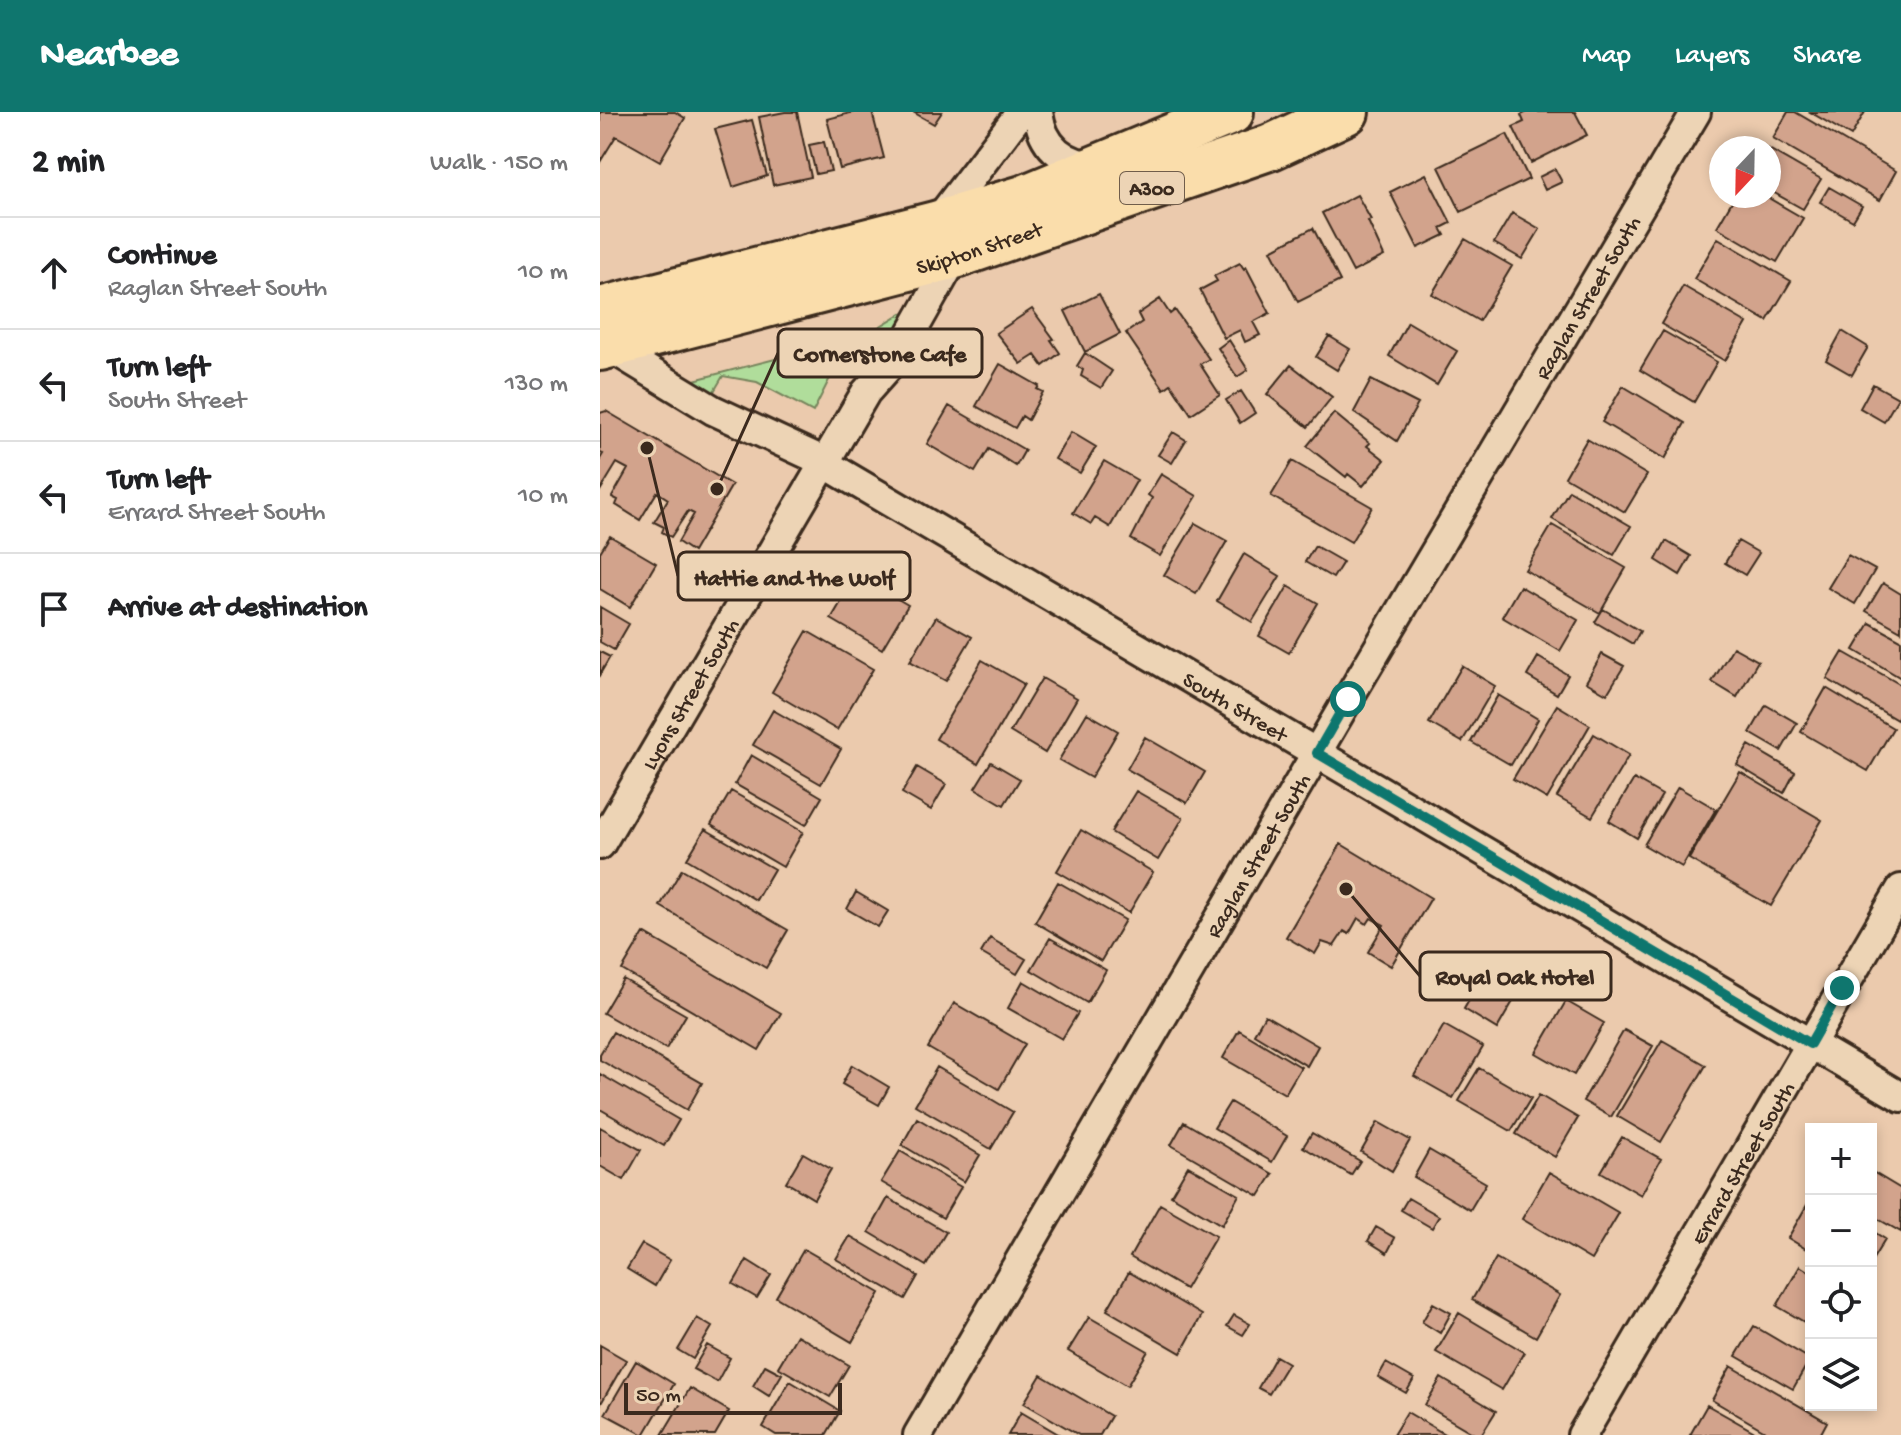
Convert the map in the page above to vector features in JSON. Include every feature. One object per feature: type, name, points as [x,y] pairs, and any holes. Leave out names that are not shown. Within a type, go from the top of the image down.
[{"type":"highway","name":"Skipton Street","points":[[945,240],[1023,198],[1231,112]]},
{"type":"highway","name":"Skipton Street","points":[[604,323],[945,240],[1271,147],[1346,112]]},
{"type":"street","name":"Lyons Street South","points":[[600,845],[870,385],[894,360],[945,240],[1021,112]]},
{"type":"street","points":[[1038,112],[1043,131],[1059,154],[1072,162],[1099,168]]},
{"type":"street","name":"Raglan Street South","points":[[918,1435],[1696,112]]},
{"type":"street","name":"South Street","points":[[604,323],[713,410],[823,463],[1901,1097]]},
{"type":"street","name":"Errard Street South","points":[[1582,1435],[1901,889]]},
{"type":"green space","points":[[902,313],[906,315],[890,346],[836,366],[813,412],[757,382],[723,376],[713,393],[695,385],[694,380],[864,336]]},
{"type":"building","points":[[600,112],[675,112],[685,118],[660,161],[616,136],[600,162]]},
{"type":"building","points":[[797,112],[811,177],[773,185],[759,117]]},
{"type":"building","points":[[854,112],[872,112],[884,158],[840,169],[827,119]]},
{"type":"building","points":[[913,112],[942,112],[934,124]]},
{"type":"building","points":[[1527,112],[1575,112],[1587,135],[1531,163],[1513,127],[1524,122],[1521,115]]},
{"type":"building","points":[[1788,112],[1795,112],[1896,171],[1880,200],[1781,143],[1781,136],[1774,136]]},
{"type":"building","points":[[1810,112],[1865,112],[1851,136]]},
{"type":"building","points":[[752,120],[767,176],[733,187],[715,129]]},
{"type":"building","points":[[1507,134],[1529,179],[1461,212],[1439,167]]},
{"type":"building","points":[[824,142],[831,171],[816,174],[809,145]]},
{"type":"building","points":[[1781,156],[1821,179],[1803,209],[1781,197]]},
{"type":"building","points":[[1555,169],[1562,182],[1545,190],[1539,177]]},
{"type":"building","points":[[1426,174],[1451,223],[1441,228],[1445,235],[1418,248],[1390,192]]},
{"type":"building","points":[[1829,187],[1862,206],[1853,221],[1820,202]]},
{"type":"building","points":[[1357,195],[1371,220],[1368,221],[1384,256],[1353,272],[1322,213]]},
{"type":"building","points":[[1781,205],[1803,218],[1777,262],[1717,227],[1728,208],[1781,208]]},
{"type":"building","points":[[1512,213],[1540,229],[1522,259],[1494,243]]},
{"type":"building","points":[[1313,228],[1340,281],[1298,302],[1271,250]]},
{"type":"building","points":[[1718,238],[1791,281],[1767,321],[1694,279]]},
{"type":"building","points":[[1465,239],[1512,266],[1479,321],[1432,294]]},
{"type":"building","points":[[1240,263],[1244,269],[1246,267],[1270,313],[1253,322],[1260,335],[1245,342],[1240,330],[1224,338],[1200,290],[1217,281],[1214,276]]},
{"type":"building","points":[[1683,286],[1747,323],[1725,361],[1661,324]]},
{"type":"building","points":[[1099,294],[1120,334],[1085,352],[1065,311]]},
{"type":"building","points":[[1160,299],[1170,314],[1175,310],[1209,359],[1200,364],[1220,395],[1191,414],[1171,384],[1164,389],[1126,333],[1142,322],[1138,314]]},
{"type":"building","points":[[1032,309],[1054,339],[1051,340],[1060,353],[1043,366],[1035,355],[1021,364],[996,333]]},
{"type":"building","points":[[1408,322],[1457,351],[1437,385],[1389,356]]},
{"type":"building","points":[[1663,331],[1717,362],[1694,402],[1640,370]]},
{"type":"building","points":[[1842,331],[1868,347],[1852,375],[1826,360]]},
{"type":"building","points":[[1329,336],[1350,349],[1337,370],[1316,357]]},
{"type":"building","points":[[1229,340],[1248,370],[1237,377],[1218,348]]},
{"type":"building","points":[[1085,353],[1112,371],[1101,388],[1081,376],[1083,370],[1077,366]]},
{"type":"building","points":[[1000,364],[1039,386],[1037,389],[1043,392],[1028,420],[1022,416],[1015,428],[976,406]]},
{"type":"building","points":[[1291,365],[1332,397],[1308,427],[1267,394]]},
{"type":"building","points":[[1371,380],[1418,404],[1397,441],[1354,412]]},
{"type":"building","points":[[1873,384],[1898,398],[1884,422],[1860,408]]},
{"type":"building","points":[[1623,386],[1685,423],[1665,459],[1602,422]]},
{"type":"building","points":[[1241,391],[1255,413],[1240,423],[1226,400]]},
{"type":"building","points":[[949,406],[1025,450],[1016,466],[989,449],[975,472],[927,444]]},
{"type":"building","points":[[606,411],[732,485],[693,552],[678,542],[694,514],[688,511],[671,537],[662,532],[664,527],[654,522],[668,499],[657,492],[640,520],[616,505],[618,500],[612,497],[628,469],[617,463],[600,491],[600,459],[603,454],[600,453],[600,413]]},
{"type":"building","points":[[1334,413],[1385,460],[1363,486],[1348,474],[1346,477],[1307,446]]},
{"type":"building","points":[[1071,432],[1096,447],[1080,473],[1055,459]]},
{"type":"building","points":[[1173,432],[1186,440],[1172,463],[1158,455]]},
{"type":"building","points":[[1587,439],[1647,475],[1625,512],[1565,477]]},
{"type":"building","points":[[1104,461],[1137,480],[1110,527],[1095,518],[1091,524],[1073,513]]},
{"type":"building","points":[[1292,461],[1372,507],[1351,542],[1271,496]]},
{"type":"building","points":[[1161,474],[1197,496],[1160,556],[1131,539],[1152,498],[1148,495]]},
{"type":"building","points":[[1569,490],[1631,526],[1614,555],[1552,519]]},
{"type":"building","points":[[1195,523],[1227,541],[1196,594],[1164,575]]},
{"type":"building","points":[[1552,525],[1626,568],[1600,613],[1525,570]]},
{"type":"building","points":[[610,536],[656,563],[630,607],[600,589],[600,552]]},
{"type":"building","points":[[1666,541],[1691,556],[1680,575],[1656,560]]},
{"type":"building","points":[[1738,541],[1759,553],[1745,575],[1725,563]]},
{"type":"building","points":[[1315,546],[1343,562],[1333,578],[1305,562]]},
{"type":"building","points":[[1244,554],[1280,576],[1252,622],[1217,601]]},
{"type":"building","points":[[1848,555],[1875,570],[1855,604],[1828,588]]},
{"type":"building","points":[[857,575],[908,605],[882,649],[831,619]]},
{"type":"building","points":[[1883,583],[1901,594],[1901,631],[1866,611]]},
{"type":"building","points":[[1288,586],[1318,603],[1289,653],[1259,636]]},
{"type":"building","points":[[1520,586],[1578,620],[1560,651],[1502,617]]},
{"type":"building","points":[[600,607],[629,624],[614,650],[600,642]]},
{"type":"building","points":[[1603,609],[1640,631],[1633,644],[1595,622]]},
{"type":"building","points":[[936,617],[972,637],[946,681],[910,661]]},
{"type":"building","points":[[1870,623],[1901,640],[1901,678],[1854,650]]},
{"type":"building","points":[[807,631],[873,669],[837,730],[772,692]]},
{"type":"building","points":[[1733,647],[1758,661],[1737,697],[1712,682]]},
{"type":"building","points":[[600,652],[610,657],[600,674]]},
{"type":"building","points":[[1843,652],[1901,685],[1901,712],[1897,720],[1827,679]]},
{"type":"building","points":[[1602,654],[1624,666],[1607,694],[1586,682]]},
{"type":"building","points":[[1538,657],[1568,675],[1557,694],[1527,676]]},
{"type":"building","points":[[982,660],[1024,684],[978,764],[936,739]]},
{"type":"building","points":[[1462,666],[1495,686],[1462,742],[1429,723]]},
{"type":"building","points":[[1042,678],[1077,698],[1045,753],[1010,732]]},
{"type":"building","points":[[1826,688],[1893,728],[1868,771],[1801,732]]},
{"type":"building","points":[[1498,695],[1538,719],[1511,765],[1471,742]]},
{"type":"building","points":[[1557,705],[1590,725],[1547,799],[1513,779]]},
{"type":"building","points":[[1766,705],[1797,723],[1781,751],[1750,733]]},
{"type":"building","points":[[773,710],[841,749],[821,784],[753,745]]},
{"type":"building","points":[[1087,713],[1118,731],[1091,778],[1059,760]]},
{"type":"building","points":[[1594,734],[1629,755],[1592,817],[1557,797]]},
{"type":"building","points":[[1145,737],[1205,772],[1187,803],[1127,769]]},
{"type":"building","points":[[1749,745],[1795,772],[1784,793],[1737,765]]},
{"type":"building","points":[[751,755],[822,797],[806,825],[735,784]]},
{"type":"building","points":[[991,762],[1020,779],[1004,805],[975,788]]},
{"type":"building","points":[[917,767],[946,784],[931,810],[902,793]]},
{"type":"building","points":[[1740,772],[1822,820],[1771,906],[1689,859]]},
{"type":"building","points":[[1634,779],[1662,795],[1637,838],[1609,821]]},
{"type":"building","points":[[1678,787],[1716,809],[1682,867],[1644,845]]},
{"type":"building","points":[[731,791],[803,832],[783,867],[711,825]]},
{"type":"building","points":[[1136,791],[1183,818],[1158,860],[1111,832]]},
{"type":"building","points":[[705,829],[774,869],[756,900],[687,859]]},
{"type":"building","points":[[1081,830],[1153,872],[1129,913],[1057,871]]},
{"type":"building","points":[[1341,844],[1431,898],[1391,966],[1368,952],[1384,925],[1371,918],[1367,924],[1358,918],[1349,934],[1344,931],[1334,946],[1322,942],[1315,954],[1286,937]]},
{"type":"building","points":[[682,869],[788,930],[766,968],[660,906]]},
{"type":"building","points":[[1058,882],[1125,920],[1101,961],[1035,922]]},
{"type":"building","points":[[856,892],[888,911],[878,927],[847,909]]},
{"type":"building","points":[[644,933],[781,1013],[759,1050],[622,970]]},
{"type":"building","points":[[990,938],[1026,959],[1017,974],[981,953]]},
{"type":"building","points":[[1050,938],[1106,970],[1087,1003],[1031,970]]},
{"type":"building","points":[[1493,959],[1526,979],[1497,1029],[1464,1009]]},
{"type":"building","points":[[623,979],[686,1015],[666,1049],[603,1013]]},
{"type":"building","points":[[1023,981],[1078,1013],[1062,1039],[1008,1008]]},
{"type":"building","points":[[1566,1001],[1604,1023],[1574,1075],[1536,1053]]},
{"type":"building","points":[[954,1003],[1025,1044],[999,1089],[928,1048]]},
{"type":"building","points":[[1265,1015],[1318,1046],[1307,1066],[1254,1034]]},
{"type":"building","points":[[1444,1025],[1483,1047],[1453,1098],[1414,1076]]},
{"type":"building","points":[[1239,1030],[1301,1067],[1285,1094],[1223,1058]]},
{"type":"building","points":[[1624,1030],[1653,1046],[1611,1117],[1583,1101]]},
{"type":"building","points":[[613,1032],[702,1083],[687,1110],[600,1060],[600,1054]]},
{"type":"building","points":[[1662,1040],[1706,1065],[1661,1142],[1617,1116]]},
{"type":"building","points":[[852,1065],[889,1087],[879,1105],[842,1084]]},
{"type":"building","points":[[937,1067],[1013,1112],[991,1149],[915,1105]]},
{"type":"building","points":[[1479,1068],[1531,1098],[1511,1131],[1459,1101]]},
{"type":"building","points":[[600,1074],[679,1120],[664,1146],[600,1109]]},
{"type":"building","points":[[1539,1095],[1578,1118],[1555,1157],[1516,1134]]},
{"type":"building","points":[[1230,1102],[1287,1136],[1272,1162],[1214,1128]]},
{"type":"building","points":[[917,1118],[980,1155],[964,1182],[902,1145]]},
{"type":"building","points":[[1184,1122],[1273,1174],[1259,1196],[1171,1145]]},
{"type":"building","points":[[1378,1122],[1410,1140],[1392,1171],[1361,1152]]},
{"type":"building","points":[[600,1127],[641,1150],[624,1180],[600,1166]]},
{"type":"building","points":[[1312,1133],[1360,1161],[1351,1175],[1303,1147]]},
{"type":"building","points":[[1622,1137],[1661,1159],[1641,1195],[1601,1172]]},
{"type":"building","points":[[1429,1150],[1486,1183],[1470,1210],[1414,1177]]},
{"type":"building","points":[[900,1151],[961,1187],[943,1218],[881,1182]]},
{"type":"building","points":[[803,1153],[831,1169],[814,1199],[786,1182]]},
{"type":"building","points":[[1188,1166],[1239,1195],[1222,1225],[1171,1195]]},
{"type":"building","points":[[1549,1172],[1619,1213],[1591,1260],[1522,1219]]},
{"type":"building","points":[[1877,1175],[1901,1189],[1901,1232],[1877,1218]]},
{"type":"building","points":[[888,1198],[946,1232],[926,1266],[869,1232]]},
{"type":"building","points":[[1408,1198],[1439,1216],[1432,1228],[1401,1210]]},
{"type":"building","points":[[1160,1204],[1216,1236],[1185,1289],[1130,1257]]},
{"type":"building","points":[[1805,1208],[1805,1248],[1788,1238]]},
{"type":"building","points":[[1376,1227],[1395,1238],[1387,1253],[1368,1241]]},
{"type":"building","points":[[1877,1234],[1885,1239],[1877,1252]]},
{"type":"building","points":[[850,1236],[918,1276],[905,1299],[836,1259]]},
{"type":"building","points":[[642,1244],[670,1260],[655,1286],[627,1269]]},
{"type":"building","points":[[804,1249],[880,1293],[852,1342],[776,1297]]},
{"type":"building","points":[[1496,1258],[1560,1295],[1536,1337],[1472,1300]]},
{"type":"building","points":[[747,1260],[771,1275],[757,1298],[733,1284]]},
{"type":"building","points":[[1800,1266],[1805,1269],[1805,1322],[1777,1306]]},
{"type":"building","points":[[1129,1272],[1202,1315],[1181,1353],[1107,1310]]},
{"type":"building","points":[[1433,1303],[1451,1313],[1440,1333],[1422,1322]]},
{"type":"building","points":[[1459,1313],[1524,1352],[1502,1390],[1436,1352]]},
{"type":"building","points":[[1234,1315],[1250,1324],[1243,1335],[1227,1326]]},
{"type":"building","points":[[1089,1317],[1148,1351],[1127,1386],[1068,1351]]},
{"type":"building","points":[[697,1318],[712,1327],[693,1359],[678,1350]]},
{"type":"building","points":[[1754,1326],[1805,1356],[1805,1368],[1793,1389],[1736,1356]]},
{"type":"building","points":[[797,1335],[849,1365],[830,1397],[778,1367]]},
{"type":"building","points":[[600,1345],[626,1360],[600,1405]]},
{"type":"building","points":[[707,1345],[730,1358],[717,1382],[693,1369]]},
{"type":"building","points":[[1276,1356],[1288,1363],[1269,1394],[1258,1388]]},
{"type":"building","points":[[636,1361],[674,1384],[644,1435],[605,1414]]},
{"type":"building","points":[[1386,1363],[1414,1379],[1406,1393],[1378,1377]]},
{"type":"building","points":[[765,1365],[782,1374],[769,1396],[753,1386]]},
{"type":"building","points":[[1731,1366],[1827,1422],[1820,1435],[1772,1435],[1712,1400]]},
{"type":"building","points":[[1041,1375],[1111,1416],[1100,1435],[1079,1435],[1024,1403]]},
{"type":"building","points":[[1441,1378],[1496,1411],[1481,1435],[1425,1405]]},
{"type":"building","points":[[790,1381],[840,1411],[826,1435],[776,1435],[763,1427]]},
{"type":"building","points":[[690,1388],[729,1411],[715,1435],[662,1435]]},
{"type":"building","points":[[1707,1405],[1760,1435],[1690,1435]]},
{"type":"building","points":[[1021,1412],[1060,1435],[1008,1435]]},
{"type":"building","points":[[1407,1412],[1446,1435],[1393,1435]]},
{"type":"place","name":"Hattie and the Wolf","points":[[647,448]]},
{"type":"place","name":"Cornerstone Cafe","points":[[717,489]]},
{"type":"place","name":"Royal Oak Hotel","points":[[1346,889]]},
{"type":"route","points":[[1348,699],[1317,753],[1810,1044],[1842,988]]}]
